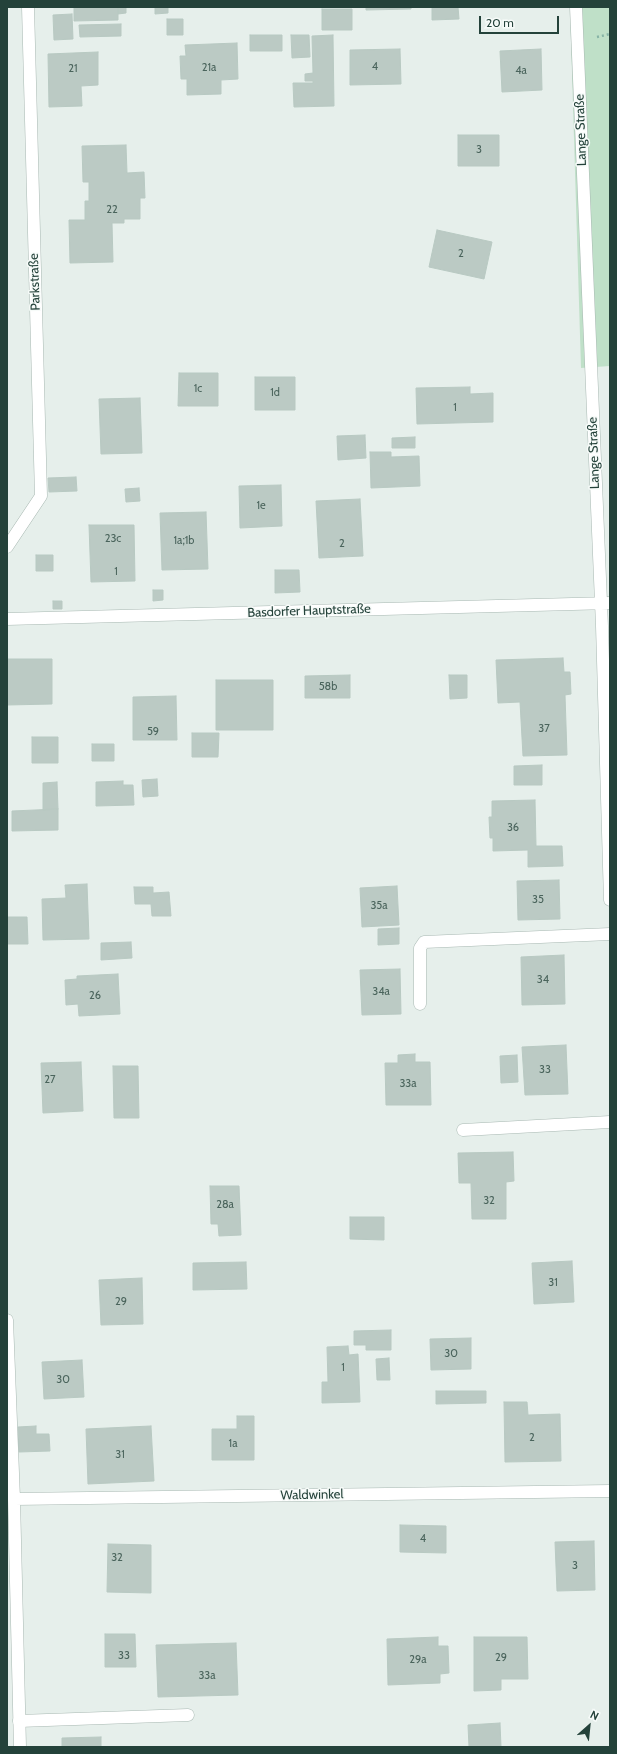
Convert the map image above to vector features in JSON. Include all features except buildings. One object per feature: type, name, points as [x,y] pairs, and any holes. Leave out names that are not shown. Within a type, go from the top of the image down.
[{"type":"street","name":"Parkstraße","points":[[7,547],[41,496],[28,7]]},
{"type":"street","name":"Lange Straße","points":[[576,7],[605,603],[610,900]]},
{"type":"street","name":"Basdorfer Hauptstraße","points":[[7,619],[605,603]]},
{"type":"street","points":[[420,1004],[420,948],[424,942],[610,934]]},
{"type":"street","points":[[463,1130],[610,1122]]},
{"type":"street","points":[[7,1320],[14,1499],[20,1747]]},
{"type":"street","name":"Waldwinkel","points":[[14,1499],[610,1491]]},
{"type":"street","points":[[19,1720],[188,1714]]},
{"type":"green space","points":[[570,7],[610,7],[610,366],[581,368]]}]
